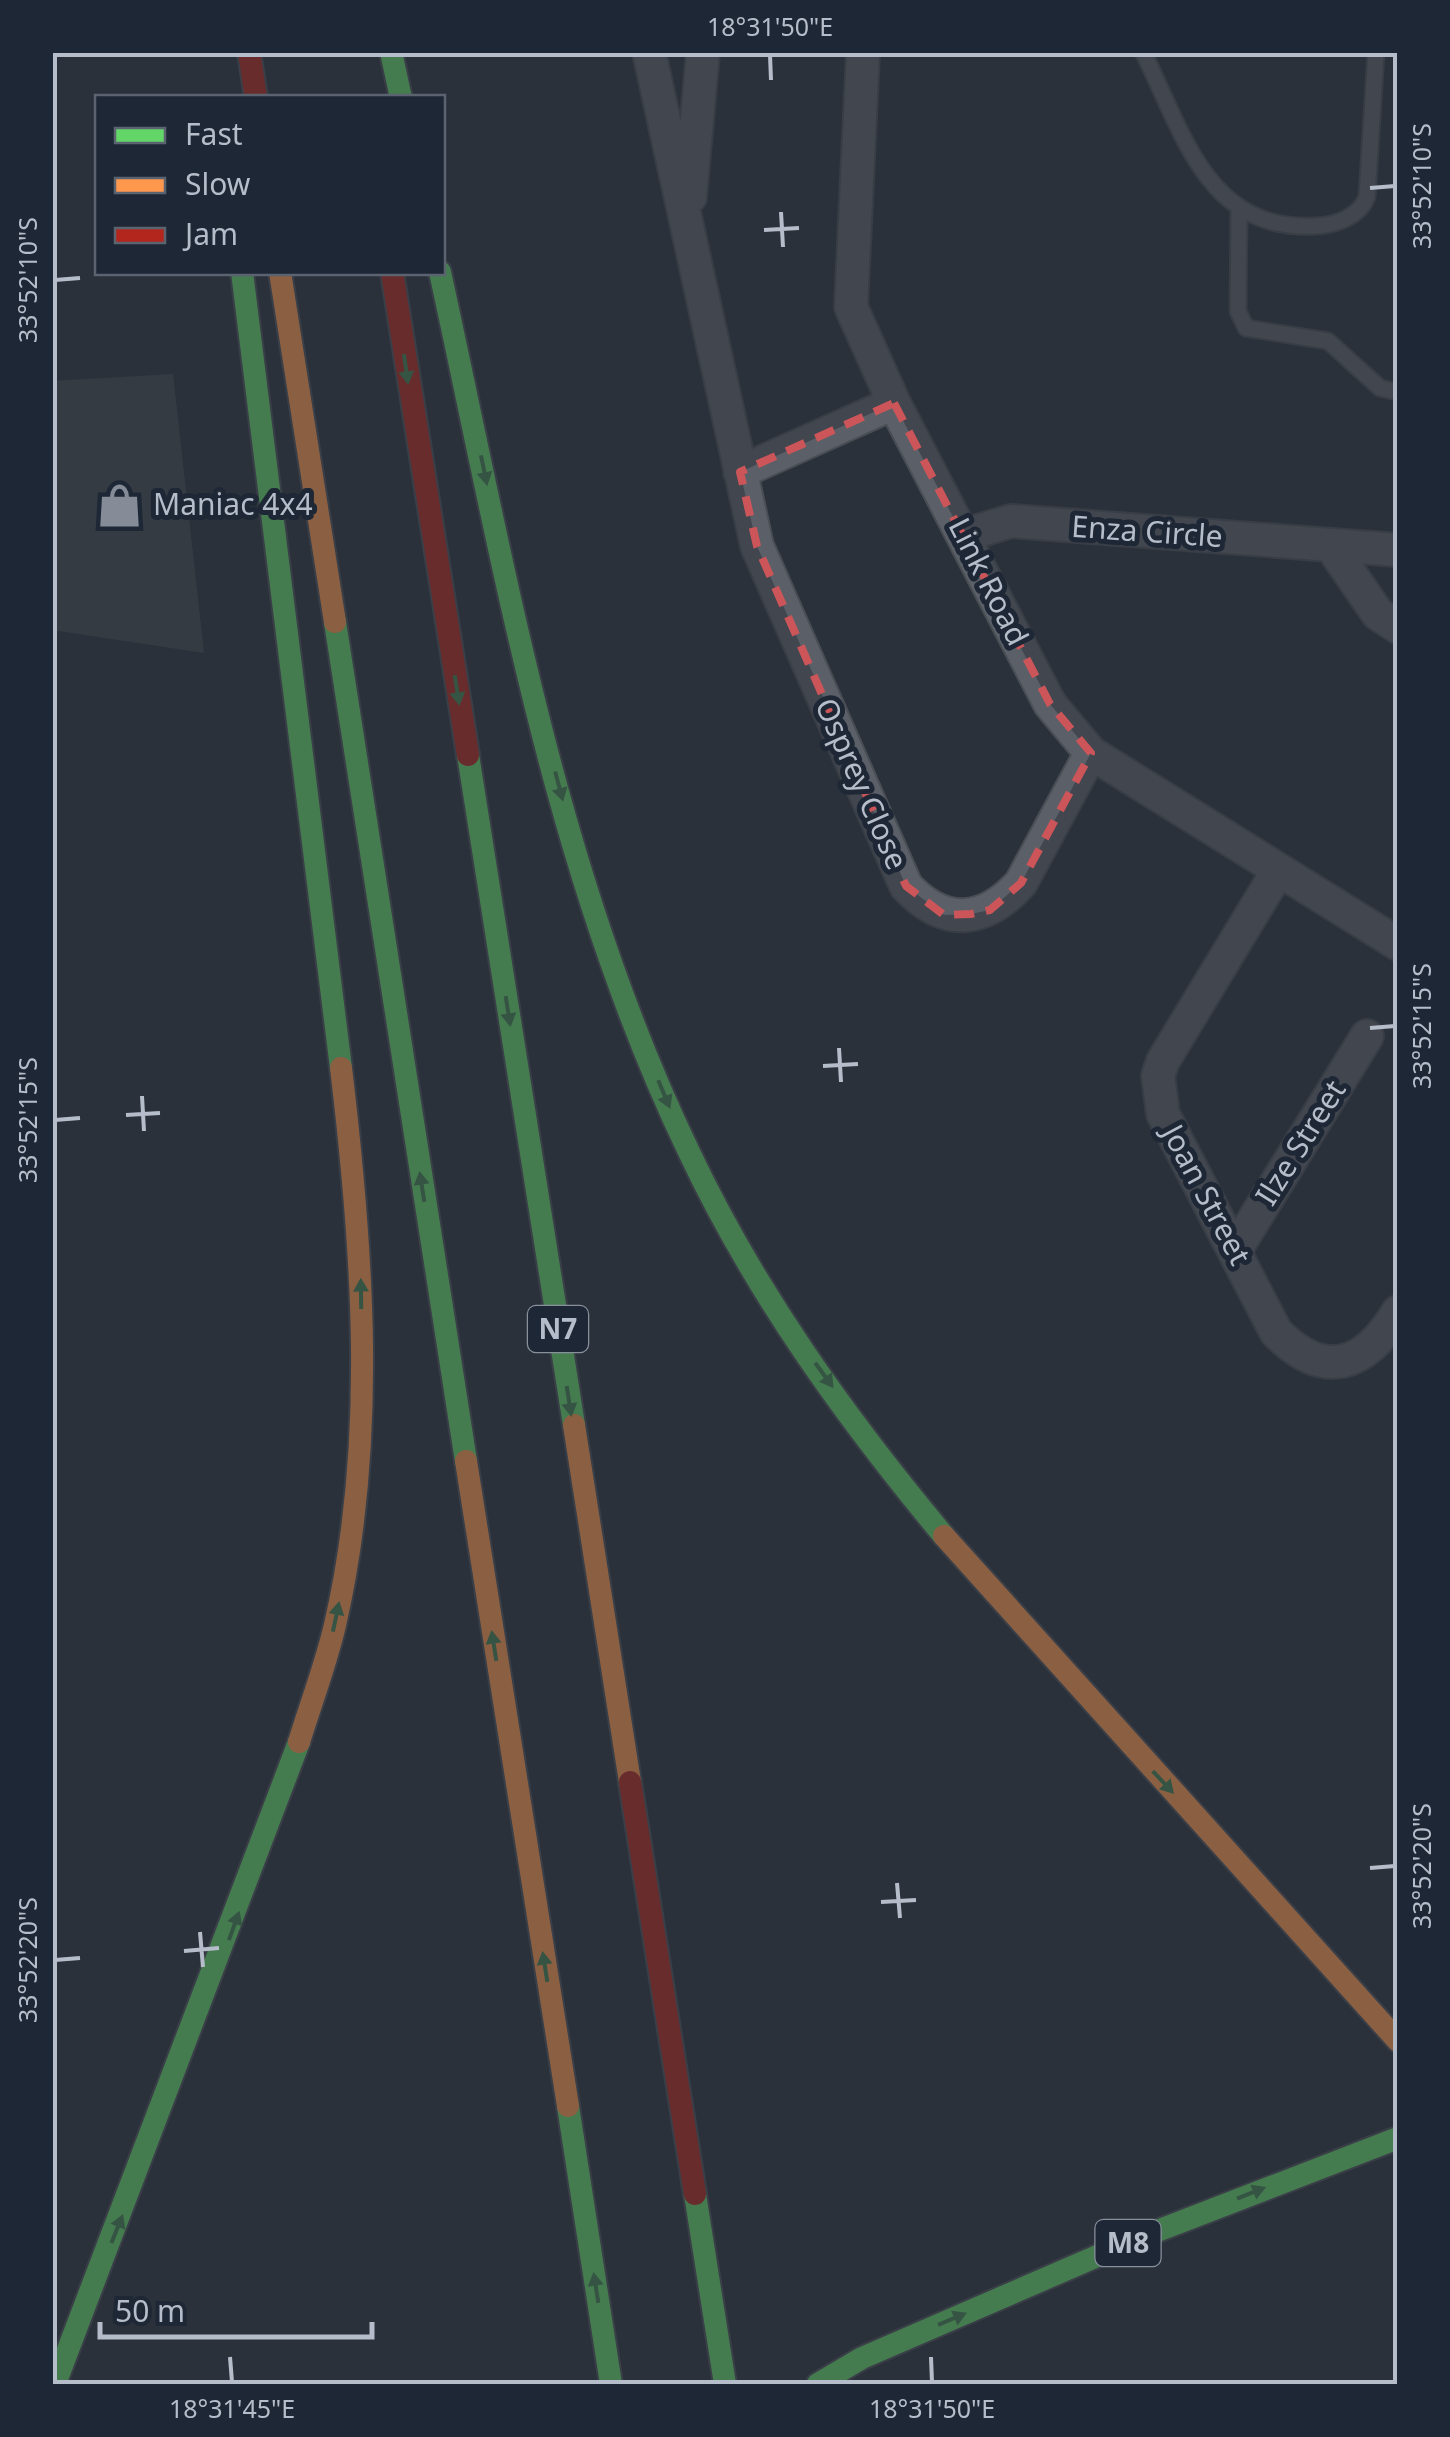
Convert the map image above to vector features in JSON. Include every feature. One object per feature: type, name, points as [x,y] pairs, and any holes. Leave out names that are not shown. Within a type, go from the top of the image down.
[{"type":"main road","points":[[249,52],[256,95]]},
{"type":"main road","points":[[392,52],[401,95]]},
{"type":"main road","points":[[55,2384],[203,2010],[295,1760],[335,1624],[358,1460],[362,1290],[347,1119],[242,275]]},
{"type":"main road","points":[[280,275],[612,2384]]},
{"type":"main road","name":"N7","points":[[392,275],[725,2384]]},
{"type":"main road","points":[[441,275],[528,671],[575,844],[618,985],[694,1163],[782,1318],[886,1461],[1010,1612],[1398,2041]]},
{"type":"main road","name":"M8","points":[[818,2384],[862,2358],[1139,2238],[1398,2138]]},
{"type":"street","name":"Osprey Close","points":[[649,52],[757,546],[906,886],[924,905],[944,915],[971,914],[1006,900],[1022,884],[1091,753]]},
{"type":"street","name":"Osprey Close","points":[[687,237],[703,52]]},
{"type":"street","name":"Link Road","points":[[863,52],[851,308],[894,403],[1050,704],[1091,753],[1398,944]]},
{"type":"street","points":[[740,472],[894,403]]},
{"type":"street","name":"Enza Circle","points":[[965,535],[1011,521],[1398,550]]},
{"type":"street","points":[[1331,546],[1378,614],[1398,627]]},
{"type":"street","name":"Joan Street","points":[[1278,872],[1163,1061],[1158,1076],[1162,1114],[1276,1332],[1302,1356],[1336,1362],[1352,1358],[1392,1332]]},
{"type":"street","name":"Ilze Street","points":[[1236,1250],[1367,1036]]},
{"type":"lane","points":[[1143,52],[1217,191],[1239,210],[1269,223],[1312,226],[1334,224],[1363,207],[1371,174],[1376,52]]},
{"type":"lane","points":[[1239,210],[1238,311],[1246,328],[1328,341],[1380,388],[1398,392]]},
{"type":"highlighted area","points":[[894,403],[1050,704],[1091,753],[1021,883],[990,910],[971,914],[944,915],[906,886],[757,546],[740,472]]},
{"type":"building","name":"Maniac 4x4","points":[[173,374],[204,653],[52,630],[52,381]]},
{"type":"traffic: fast","points":[[391,52],[400,95]]},
{"type":"traffic: fast","points":[[242,275],[341,1068]]},
{"type":"traffic: fast","points":[[441,275],[539,720],[603,940],[643,1047],[715,1204],[773,1304],[837,1399],[944,1536]]},
{"type":"traffic: fast","points":[[335,622],[466,1461]]},
{"type":"traffic: fast","points":[[468,755],[574,1425]]},
{"type":"traffic: fast","points":[[55,2384],[299,1742]]},
{"type":"traffic: fast","points":[[568,2106],[611,2384]]},
{"type":"traffic: fast","points":[[818,2384],[862,2358],[1139,2238],[1398,2138]]},
{"type":"traffic: fast","points":[[695,2194],[725,2384]]},
{"type":"traffic: slow","points":[[280,275],[335,622]]},
{"type":"traffic: slow","points":[[299,1742],[331,1640],[357,1487],[360,1277],[341,1068]]},
{"type":"traffic: slow","points":[[574,1425],[630,1782]]},
{"type":"traffic: slow","points":[[466,1461],[568,2106]]},
{"type":"traffic: slow","points":[[944,1536],[1398,2041]]},
{"type":"traffic: jam","points":[[249,52],[256,95]]},
{"type":"traffic: jam","points":[[392,275],[468,755]]},
{"type":"traffic: jam","points":[[630,1782],[695,2194]]},
{"type":"place","name":"Maniac 4x4","points":[[120,505]]}]
